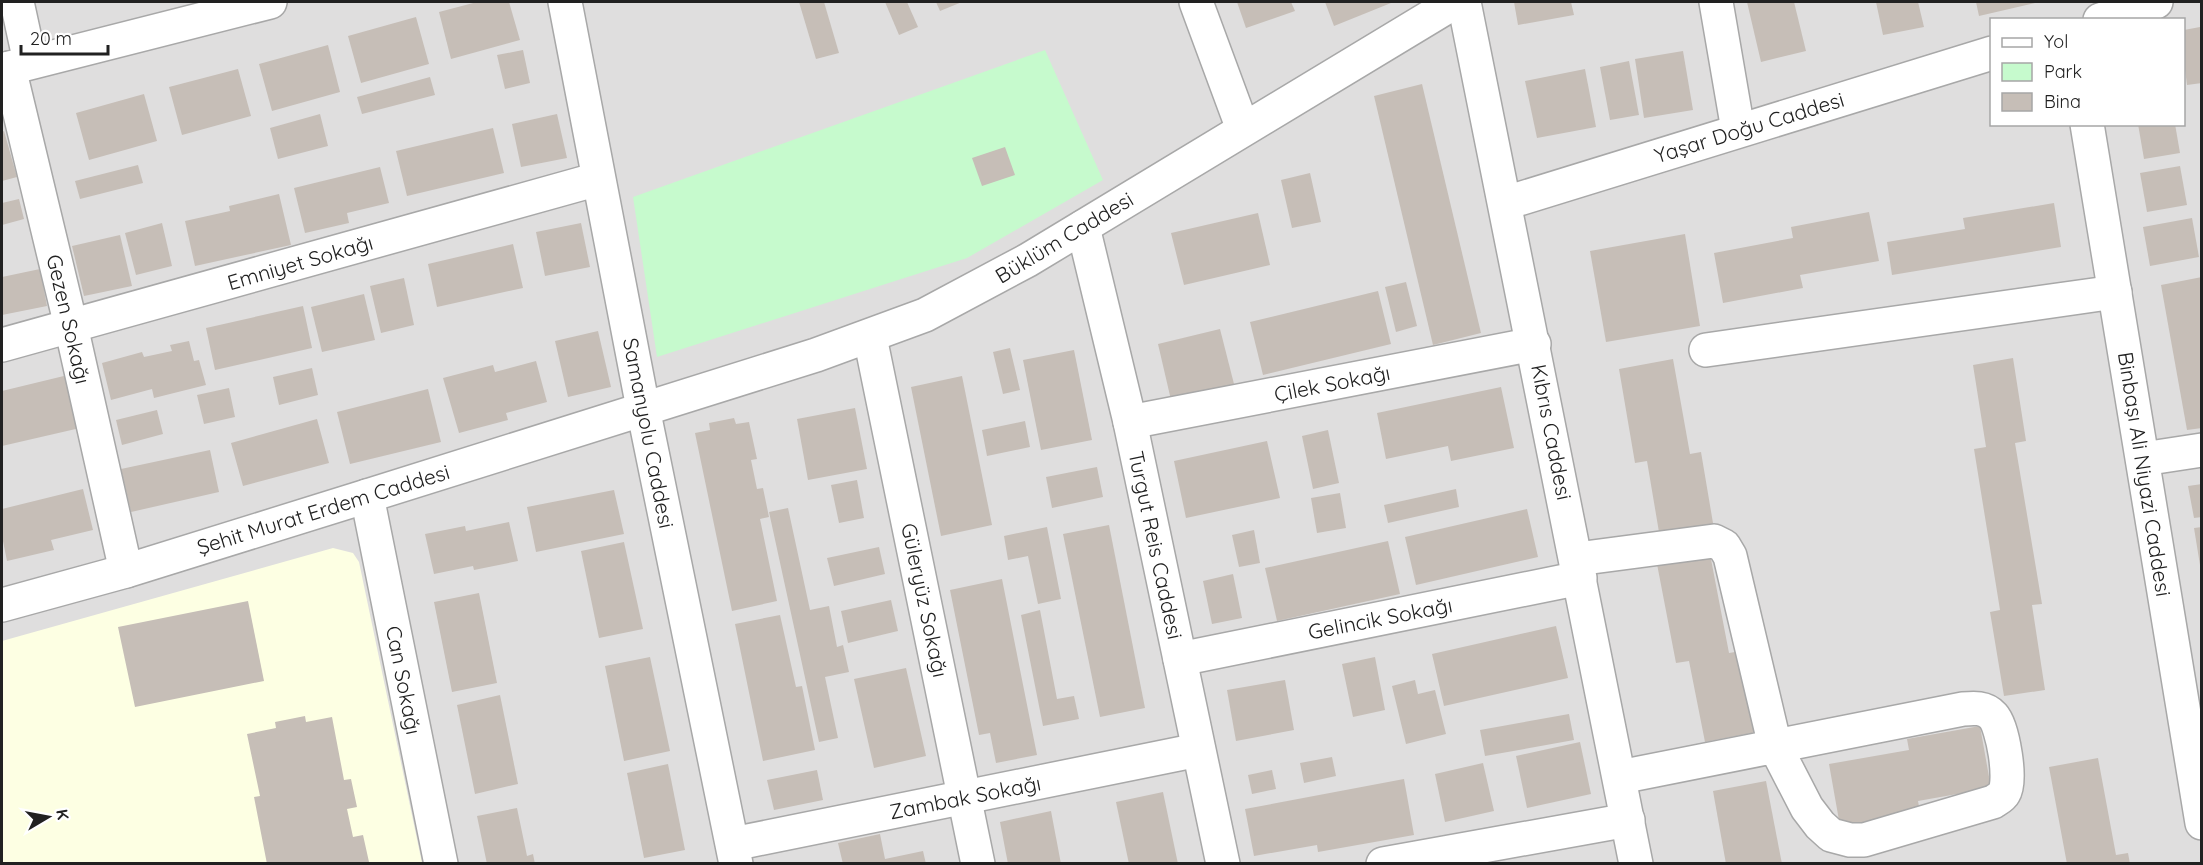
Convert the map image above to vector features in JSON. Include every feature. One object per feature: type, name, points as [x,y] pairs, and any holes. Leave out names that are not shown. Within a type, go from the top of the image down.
[{"type":"street","name":"Gezen Sokağı","points":[[17,2],[13,66],[126,571]]},
{"type":"street","points":[[13,66],[267,2]]},
{"type":"street","name":"Samanyolu Caddesi","points":[[565,2],[598,179],[735,854]]},
{"type":"street","points":[[1196,2],[1243,129]]},
{"type":"street","name":"Büklüm Caddesi","points":[[644,408],[870,337],[925,315],[1083,227],[1455,2]]},
{"type":"street","name":"Kıbrıs Caddesi","points":[[1464,2],[1506,203],[1636,864]]},
{"type":"street","points":[[1716,2],[1738,130]]},
{"type":"street","points":[[2114,11],[2156,2]]},
{"type":"street","name":"Yaşar Doğu Caddesi","points":[[1506,203],[1990,54]]},
{"type":"street","name":"Binbaşı Ali Niyazi Caddesi","points":[[2087,126],[2202,823]]},
{"type":"street","name":"Emniyet Sokağı","points":[[2,345],[598,179]]},
{"type":"street","name":"Turgut Reis Caddesi","points":[[1083,227],[1130,422],[1223,864]]},
{"type":"street","points":[[1707,350],[2115,292]]},
{"type":"street","name":"Güleryüz Sokağı","points":[[870,337],[978,864]]},
{"type":"street","name":"Çilek Sokağı","points":[[1130,422],[1534,344]]},
{"type":"street","name":"Şehit Murat Erdem Caddesi","points":[[2,605],[126,571],[644,408]]},
{"type":"street","points":[[2143,459],[2202,450]]},
{"type":"street","name":"Can Sokağı","points":[[367,496],[441,864]]},
{"type":"street","name":"Gelincik Sokağı","points":[[1180,659],[1578,568],[1713,541],[1724,546],[1730,556],[1775,746]]},
{"type":"street","points":[[1620,777],[1775,746],[1980,708],[1993,716],[2001,732],[2008,781],[2004,794],[1993,802],[1864,840],[1850,840],[1831,835],[1820,825],[1807,808],[1775,746]]},
{"type":"street","name":"Zambak Sokağı","points":[[735,854],[966,797],[1198,750]]},
{"type":"street","points":[[1383,864],[1628,820]]},
{"type":"shaded area","points":[[2,2],[2201,2],[2201,863],[2,863]]},
{"type":"shaded area","points":[[333,548],[353,553],[359,562],[422,863],[2,864],[2,641]]},
{"type":"green space","points":[[1045,50],[1103,180],[967,258],[657,357],[633,197]]},
{"type":"building","points":[[477,2],[509,2],[520,40],[451,59],[439,12]]},
{"type":"building","points":[[799,2],[824,2],[839,53],[816,59]]},
{"type":"building","points":[[885,2],[907,2],[918,27],[899,35]]},
{"type":"building","points":[[936,2],[962,2],[940,11]]},
{"type":"building","points":[[1237,2],[1291,2],[1295,11],[1246,28]]},
{"type":"building","points":[[1325,2],[1390,2],[1391,3],[1334,26]]},
{"type":"building","points":[[1514,2],[1571,2],[1574,15],[1518,25]]},
{"type":"building","points":[[1747,2],[1794,2],[1806,51],[1761,62]]},
{"type":"building","points":[[1876,2],[1918,2],[1924,27],[1883,35]]},
{"type":"building","points":[[1976,2],[2039,2],[1979,16]]},
{"type":"building","points":[[416,17],[429,64],[361,83],[348,36]]},
{"type":"building","points":[[2200,27],[2202,83],[2187,85],[2185,30]]},
{"type":"building","points":[[328,45],[340,92],[272,111],[259,64]]},
{"type":"building","points":[[523,50],[530,83],[505,89],[497,55]]},
{"type":"building","points":[[1683,51],[1693,110],[1644,118],[1635,59]]},
{"type":"building","points":[[1629,61],[1639,115],[1610,120],[1600,67]]},
{"type":"building","points":[[238,69],[251,116],[182,135],[169,87]]},
{"type":"building","points":[[1585,69],[1596,127],[1537,138],[1525,81]]},
{"type":"building","points":[[430,77],[435,95],[362,114],[357,97]]},
{"type":"building","points":[[1422,84],[1481,333],[1433,345],[1374,96]]},
{"type":"building","points":[[144,94],[157,141],[89,160],[76,113]]},
{"type":"building","points":[[320,114],[328,146],[278,159],[270,128]]},
{"type":"building","points":[[557,114],[567,158],[521,167],[512,124]]},
{"type":"building","points":[[2138,126],[2175,126],[2180,153],[2144,159]]},
{"type":"building","points":[[493,128],[504,173],[407,196],[396,151]]},
{"type":"building","points":[[4,131],[17,177],[2,181],[2,132]]},
{"type":"building","points":[[1005,147],[1015,175],[982,186],[972,158]]},
{"type":"building","points":[[138,165],[143,183],[80,199],[75,181]]},
{"type":"building","points":[[2180,166],[2187,205],[2147,212],[2140,173]]},
{"type":"building","points":[[380,167],[389,203],[347,213],[349,223],[305,233],[294,188]]},
{"type":"building","points":[[1310,173],[1321,222],[1292,228],[1281,180]]},
{"type":"building","points":[[279,194],[291,245],[195,266],[185,221],[230,211],[229,206]]},
{"type":"building","points":[[19,199],[24,219],[2,225],[2,203]]},
{"type":"building","points":[[2054,203],[2061,247],[1892,275],[1887,242],[1965,229],[1963,218]]},
{"type":"building","points":[[1869,212],[1879,261],[1800,275],[1803,288],[1723,303],[1714,253],[1793,238],[1791,227]]},
{"type":"building","points":[[1258,213],[1270,265],[1184,285],[1171,233]]},
{"type":"building","points":[[2192,218],[2199,257],[2150,266],[2143,227]]},
{"type":"building","points":[[162,223],[172,266],[136,275],[125,233]]},
{"type":"building","points":[[581,223],[590,267],[545,276],[536,232]]},
{"type":"building","points":[[1685,234],[1700,326],[1606,342],[1590,251]]},
{"type":"building","points":[[120,235],[132,286],[84,296],[72,246]]},
{"type":"building","points":[[513,244],[523,288],[437,307],[428,264]]},
{"type":"building","points":[[40,269],[47,306],[2,315],[2,277]]},
{"type":"building","points":[[2202,277],[2202,428],[2187,430],[2161,285]]},
{"type":"building","points":[[404,278],[414,325],[381,333],[370,286]]},
{"type":"building","points":[[1406,282],[1417,326],[1396,332],[1385,287]]},
{"type":"building","points":[[1378,291],[1391,344],[1263,375],[1250,322]]},
{"type":"building","points":[[364,294],[375,340],[322,352],[311,307]]},
{"type":"building","points":[[303,306],[312,348],[215,370],[206,328]]},
{"type":"building","points":[[1220,329],[1234,384],[1171,400],[1158,344]]},
{"type":"building","points":[[598,331],[611,387],[568,397],[555,341]]},
{"type":"building","points":[[189,341],[194,361],[199,360],[206,385],[154,398],[152,389],[111,400],[102,363],[142,352],[144,357],[172,351],[170,345]]},
{"type":"building","points":[[1010,348],[1020,390],[1003,394],[993,352]]},
{"type":"building","points":[[1074,350],[1092,440],[1041,450],[1023,360]]},
{"type":"building","points":[[2013,358],[2026,441],[2015,443],[2042,604],[2032,605],[2045,690],[2004,696],[1990,612],[2000,610],[1974,449],[1986,447],[1973,365]]},
{"type":"building","points":[[1673,359],[1690,454],[1701,452],[1714,529],[1660,538],[1647,461],[1635,463],[1619,369]]},
{"type":"building","points":[[536,361],[547,402],[506,413],[508,420],[459,433],[443,378],[493,365],[495,372]]},
{"type":"building","points":[[312,368],[318,395],[279,405],[273,377]]},
{"type":"building","points":[[68,375],[80,428],[2,446],[2,391]]},
{"type":"building","points":[[962,376],[992,525],[941,536],[911,387]]},
{"type":"building","points":[[1501,387],[1514,448],[1451,461],[1448,446],[1386,459],[1377,413]]},
{"type":"building","points":[[229,388],[235,417],[204,424],[197,395]]},
{"type":"building","points":[[428,389],[441,442],[350,464],[337,412]]},
{"type":"building","points":[[855,408],[867,469],[808,480],[797,419]]},
{"type":"building","points":[[157,410],[163,434],[122,445],[116,420]]},
{"type":"building","points":[[734,418],[736,424],[749,422],[757,459],[751,460],[757,489],[763,488],[769,517],[760,519],[777,601],[732,611],[695,433],[710,430],[709,423]]},
{"type":"building","points":[[317,419],[329,463],[243,486],[231,443]]},
{"type":"building","points":[[1025,421],[1030,447],[987,456],[982,430]]},
{"type":"building","points":[[1328,430],[1339,483],[1313,489],[1302,436]]},
{"type":"building","points":[[1267,441],[1280,498],[1186,518],[1174,461]]},
{"type":"building","points":[[210,450],[219,492],[131,512],[121,469]]},
{"type":"building","points":[[1097,467],[1103,497],[1052,508],[1046,477]]},
{"type":"building","points":[[857,480],[864,518],[839,523],[831,485]]},
{"type":"building","points":[[2202,484],[2202,517],[2194,518],[2188,486]]},
{"type":"building","points":[[83,489],[93,530],[51,540],[54,550],[7,561],[2,536],[2,509]]},
{"type":"building","points":[[1456,489],[1459,507],[1388,523],[1384,505]]},
{"type":"building","points":[[614,490],[624,534],[536,552],[527,507]]},
{"type":"building","points":[[1340,493],[1346,528],[1317,533],[1311,498]]},
{"type":"building","points":[[788,508],[810,610],[829,606],[837,647],[843,645],[849,672],[825,677],[838,738],[819,742],[769,512]]},
{"type":"building","points":[[1527,509],[1538,557],[1416,585],[1405,537]]},
{"type":"building","points":[[509,522],[518,561],[474,570],[473,566],[434,574],[425,534],[465,526],[466,531]]},
{"type":"building","points":[[1109,525],[1145,708],[1100,717],[1063,534]]},
{"type":"building","points":[[1047,527],[1061,599],[1038,604],[1028,556],[1008,560],[1004,536]]},
{"type":"building","points":[[2202,527],[2202,564],[2200,565],[2194,528]]},
{"type":"building","points":[[1254,530],[1260,563],[1239,567],[1232,535]]},
{"type":"building","points":[[1388,541],[1400,594],[1277,621],[1265,568]]},
{"type":"building","points":[[624,542],[643,629],[599,638],[581,551]]},
{"type":"building","points":[[879,547],[885,574],[834,586],[827,558]]},
{"type":"building","points":[[1710,554],[1729,653],[1741,651],[1757,732],[1705,742],[1689,661],[1676,663],[1657,564]]},
{"type":"building","points":[[1233,574],[1242,618],[1212,624],[1203,581]]},
{"type":"building","points":[[1002,579],[1037,755],[996,763],[990,733],[979,735],[950,590]]},
{"type":"building","points":[[479,593],[497,683],[452,692],[434,602]]},
{"type":"building","points":[[891,600],[898,631],[848,643],[841,611]]},
{"type":"building","points":[[248,601],[264,681],[135,707],[118,627]]},
{"type":"building","points":[[1040,610],[1057,699],[1074,696],[1079,719],[1043,726],[1021,615]]},
{"type":"building","points":[[780,615],[796,687],[802,686],[815,750],[763,761],[735,624]]},
{"type":"building","points":[[1556,626],[1568,678],[1444,706],[1432,654]]},
{"type":"building","points":[[650,657],[670,751],[624,761],[605,666]]},
{"type":"building","points":[[1375,657],[1385,710],[1353,717],[1342,664]]},
{"type":"building","points":[[906,668],[926,756],[874,768],[854,679]]},
{"type":"building","points":[[1285,680],[1294,730],[1236,741],[1227,690]]},
{"type":"building","points":[[1415,680],[1418,694],[1435,690],[1446,734],[1406,744],[1392,686]]},
{"type":"building","points":[[500,695],[518,784],[475,794],[457,705]]},
{"type":"building","points":[[1569,714],[1574,740],[1485,756],[1480,730]]},
{"type":"building","points":[[305,716],[306,722],[332,717],[344,780],[351,779],[357,807],[347,809],[353,837],[363,835],[369,862],[267,864],[254,797],[260,796],[247,734],[276,728],[275,722]]},
{"type":"building","points":[[1980,726],[1991,788],[1918,801],[1920,812],[1840,826],[1829,764],[1909,750],[1907,739]]},
{"type":"building","points":[[1580,742],[1591,794],[1527,808],[1516,756]]},
{"type":"building","points":[[1332,757],[1336,776],[1304,783],[1300,763]]},
{"type":"building","points":[[2098,758],[2116,855],[2128,853],[2130,864],[2067,864],[2049,767]]},
{"type":"building","points":[[1483,763],[1494,811],[1445,822],[1435,774]]},
{"type":"building","points":[[668,764],[685,850],[644,858],[627,773]]},
{"type":"building","points":[[817,770],[823,800],[774,810],[767,780]]},
{"type":"building","points":[[1272,770],[1276,789],[1252,794],[1248,775]]},
{"type":"building","points":[[1404,779],[1414,835],[1318,852],[1317,845],[1254,856],[1245,809]]},
{"type":"building","points":[[1766,781],[1782,864],[1726,864],[1713,791]]},
{"type":"building","points":[[1163,792],[1178,864],[1129,864],[1116,802]]},
{"type":"building","points":[[517,808],[527,856],[533,854],[535,864],[487,864],[477,816]]},
{"type":"building","points":[[1051,811],[1061,864],[1008,864],[1000,822]]},
{"type":"building","points":[[880,834],[885,859],[923,851],[926,864],[843,864],[838,843]]}]
